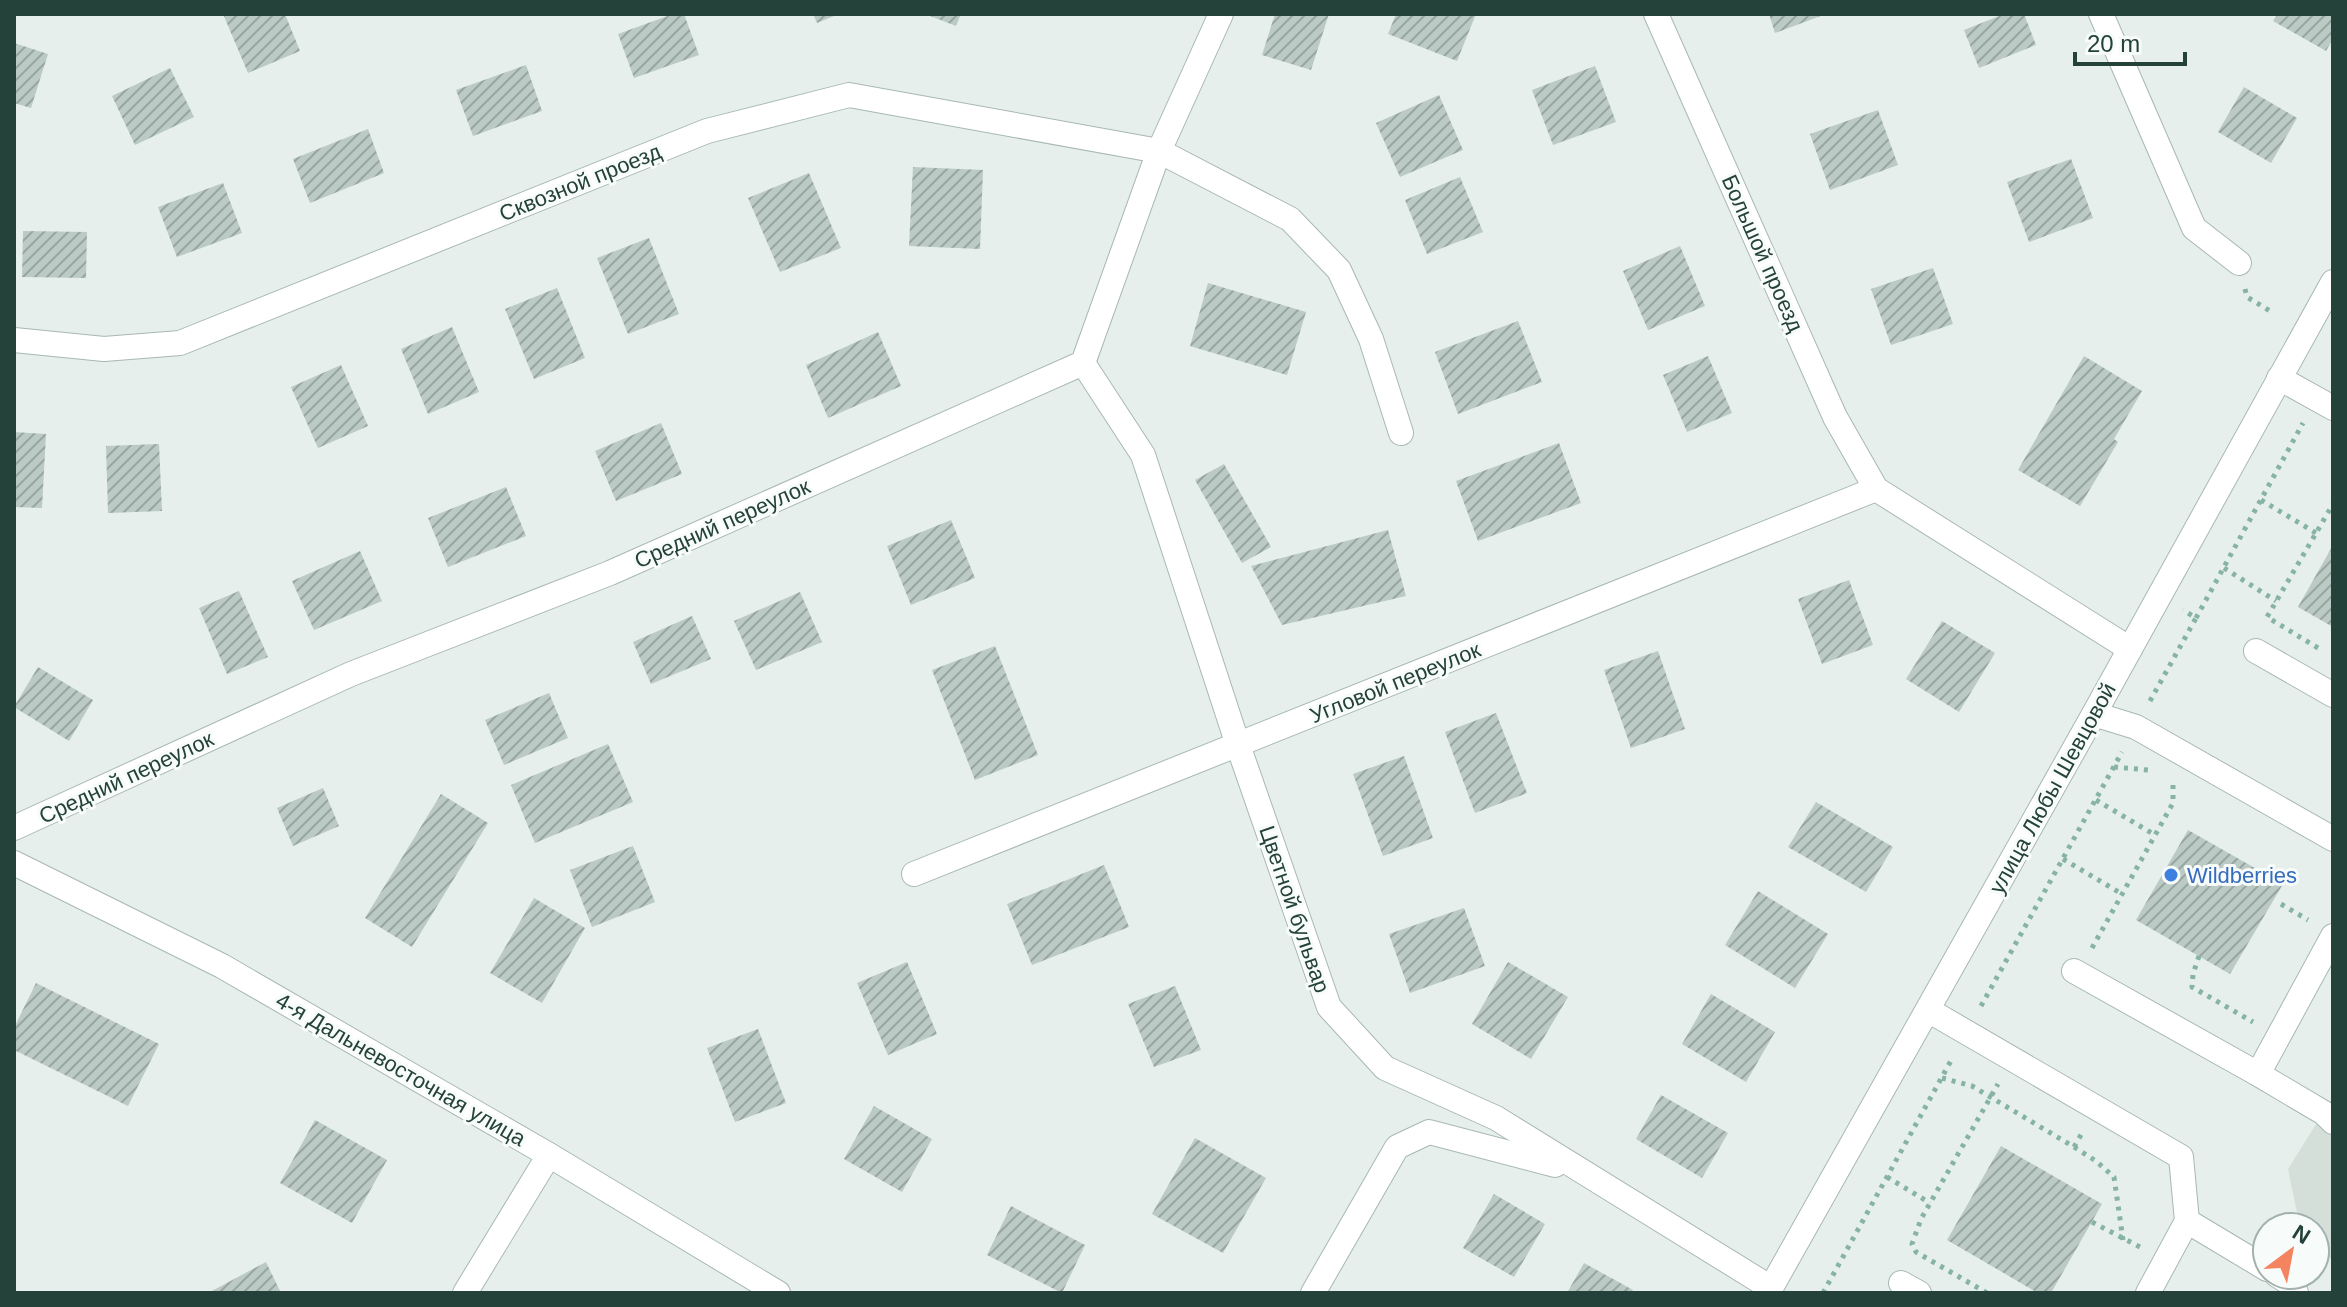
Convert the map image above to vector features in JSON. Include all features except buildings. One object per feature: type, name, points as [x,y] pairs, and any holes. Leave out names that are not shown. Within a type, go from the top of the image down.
[{"type":"street","points":[[1083,363],[1159,151],[1221,14]]},
{"type":"street","name":"Большой проезд","points":[[1656,14],[1835,417],[1876,489]]},
{"type":"street","points":[[2101,14],[2194,228],[2239,263]]},
{"type":"street","name":"Сквозной проезд","points":[[14,340],[104,349],[180,343],[707,131],[849,95],[1159,151]]},
{"type":"street","points":[[1159,151],[1290,219],[1339,270],[1371,339],[1401,433]]},
{"type":"street","name":"улица Любы Шевцовой","points":[[1769,1290],[2333,282]]},
{"type":"street","name":"Цветной бульвар","points":[[1083,363],[1143,455],[1238,745],[1329,1007],[1385,1068],[1496,1118],[1769,1290]]},
{"type":"street","name":"Средний переулок","points":[[14,828],[351,674],[610,573],[1083,363]]},
{"type":"street","points":[[2279,378],[2325,404]]},
{"type":"street","points":[[1876,489],[2130,649]]},
{"type":"street","name":"Угловой переулок","points":[[914,874],[1876,489]]},
{"type":"street","points":[[2256,651],[2333,695]]},
{"type":"street","points":[[2094,714],[2136,727],[2333,839]]},
{"type":"street","name":"4-я Дальневосточная улица","points":[[15,868],[222,966],[549,1155],[778,1293]]},
{"type":"street","points":[[2258,1074],[2333,936]]},
{"type":"street","points":[[2076,972],[2258,1074],[2324,1113],[2333,1122]]},
{"type":"street","points":[[1928,1010],[2181,1157],[2187,1221],[2148,1293]]},
{"type":"street","points":[[1313,1293],[1397,1147],[1429,1132],[1581,1171]]},
{"type":"street","points":[[465,1293],[549,1155]]},
{"type":"street","points":[[2187,1221],[2251,1259]]},
{"type":"path","points":[[2247,297],[2270,311]]},
{"type":"path","points":[[1823,1293],[2261,500],[2325,404]]},
{"type":"path","points":[[2261,500],[2316,533]]},
{"type":"path","points":[[2320,648],[2267,617],[2333,504]]},
{"type":"path","points":[[2224,568],[2276,601]]},
{"type":"path","points":[[2175,606],[2196,618]]},
{"type":"path","points":[[2076,972],[2173,803],[2174,772]]},
{"type":"path","points":[[2096,800],[2155,835]]},
{"type":"path","points":[[2063,859],[2122,894]]},
{"type":"path","points":[[2199,956],[2192,987],[2279,1036]]},
{"type":"path","points":[[1987,1293],[1916,1252],[1912,1244],[1930,1203],[2013,1059]]},
{"type":"path","points":[[1942,1078],[1972,1086],[2096,1161],[2114,1177],[2123,1240]]},
{"type":"path","points":[[2074,1147],[2096,1108]]},
{"type":"path","points":[[1887,1177],[1930,1203]]},
{"type":"path","points":[[2092,1222],[2123,1240],[2167,1257]]},
{"type":"shaded area","points":[[2333,1097],[2333,1260],[2331,1211],[2297,1211],[2288,1169]]},
{"type":"place","name":"Wildberries","points":[[2171,875]]}]
